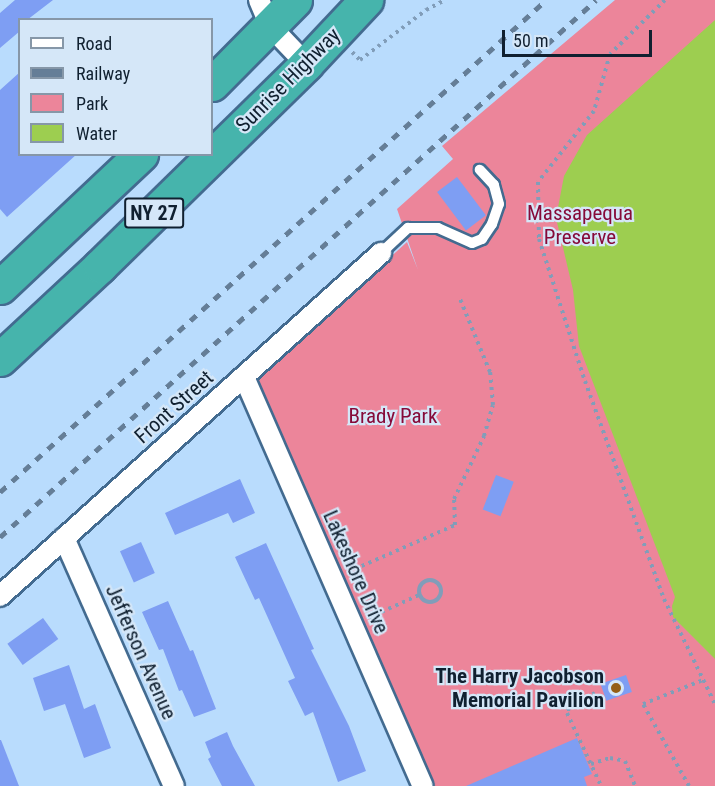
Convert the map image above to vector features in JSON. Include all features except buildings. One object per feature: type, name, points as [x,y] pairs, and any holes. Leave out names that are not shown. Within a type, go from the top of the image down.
[{"type":"highway","points":[[213,83],[265,13],[295,0]]},
{"type":"highway","name":"Sunrise Highway","points":[[213,155],[306,64],[366,0]]},
{"type":"highway","name":"NY 27","points":[[0,287],[139,156]]},
{"type":"highway","name":"Sunrise Highway","points":[[0,359],[100,266],[212,156]]},
{"type":"street","points":[[265,13],[306,64]]},
{"type":"street","name":"Front Street","points":[[0,596],[381,253]]},
{"type":"street","name":"Lakeshore Drive","points":[[244,377],[423,786]]},
{"type":"street","name":"Jefferson Avenue","points":[[64,538],[174,786]]},
{"type":"lane","points":[[381,253],[408,228],[438,228],[472,243],[482,239],[492,224],[499,204],[494,185],[480,170]]},
{"type":"path","points":[[360,60],[426,10],[446,0]]},
{"type":"path","points":[[665,0],[610,54],[594,111],[538,182],[539,239],[585,381],[664,599],[715,704]]},
{"type":"path","points":[[332,579],[455,525],[454,499],[484,436],[493,405],[490,372],[460,299]]},
{"type":"path","points":[[426,580],[437,582],[441,588],[441,595],[435,601],[424,601],[419,595],[419,588],[426,580]]},
{"type":"path","points":[[353,625],[419,595]]},
{"type":"path","points":[[689,786],[643,704],[703,680]]},
{"type":"path","points":[[595,693],[580,700],[569,708],[567,713],[601,786]]},
{"type":"path","points":[[591,764],[610,758],[625,761],[635,786]]},
{"type":"green space","name":"Massapequa Preserve","points":[[615,0],[715,0],[715,786],[431,786],[254,381],[407,242],[418,270],[397,209],[453,159],[442,146]]},
{"type":"water","points":[[715,20],[715,659],[673,617],[672,606],[675,597],[579,346],[573,290],[556,218],[564,176],[587,135]]},
{"type":"railway","points":[[0,492],[546,0]]},
{"type":"railway","points":[[0,537],[596,0]]},
{"type":"place","name":"The Harry Jacobson Memorial Pavilion","points":[[616,688]]},
{"type":"park label","name":"Brady Park","points":[[393,416]]}]
